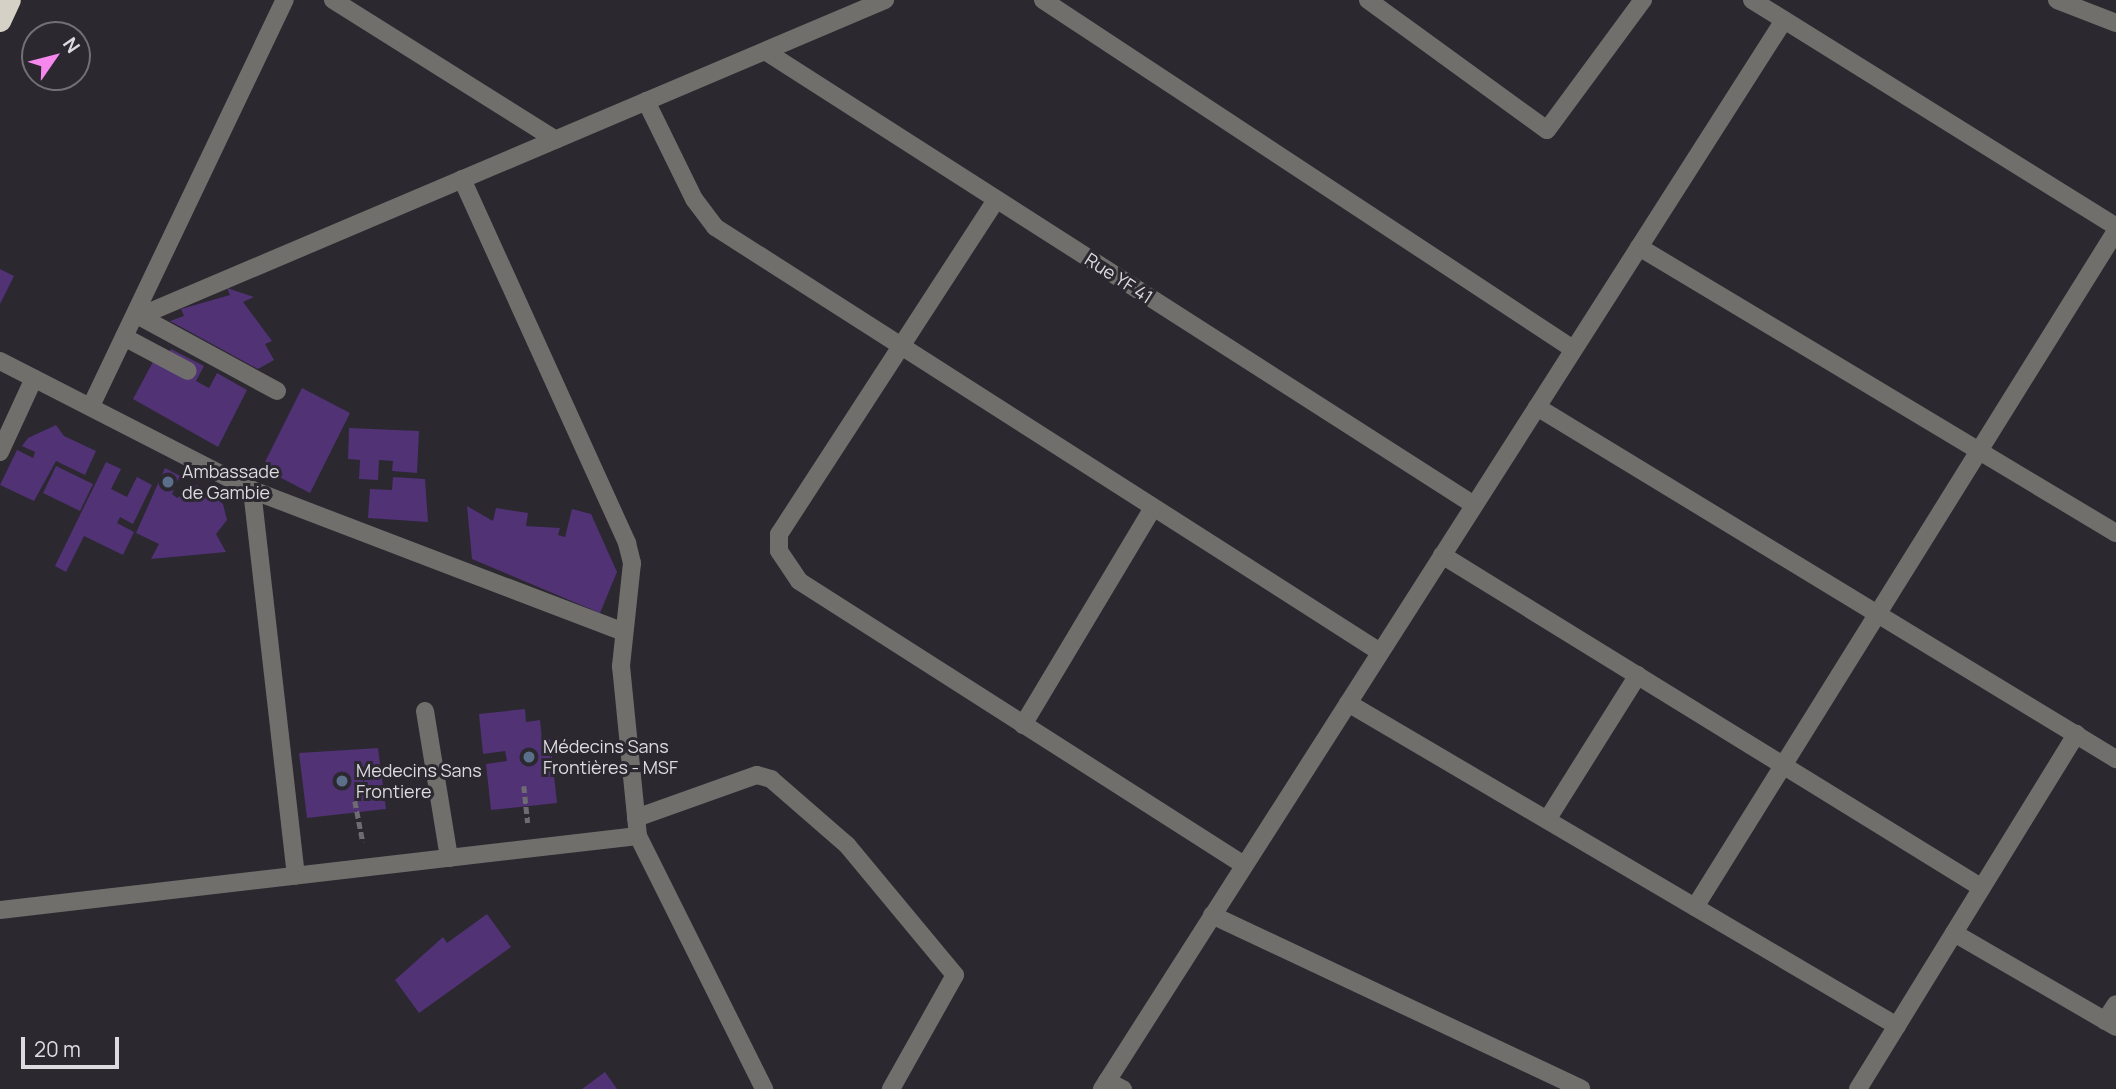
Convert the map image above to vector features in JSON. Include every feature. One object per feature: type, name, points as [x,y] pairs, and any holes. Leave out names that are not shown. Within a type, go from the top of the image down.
[{"type":"highway","points":[[0,22],[10,0]]},
{"type":"street","points":[[91,406],[136,318],[285,0]]},
{"type":"street","points":[[332,0],[556,140]]},
{"type":"street","points":[[136,318],[885,0]]},
{"type":"street","points":[[1043,0],[1573,349]]},
{"type":"street","points":[[1368,0],[1547,130],[1643,0]]},
{"type":"street","points":[[1695,907],[2116,229],[1752,0]]},
{"type":"street","points":[[2057,0],[2116,23]]},
{"type":"street","points":[[1110,1086],[1212,915],[1784,20]]},
{"type":"street","name":"Rue YF 41","points":[[765,51],[1474,506]]},
{"type":"street","points":[[646,102],[694,199],[715,227],[901,349],[1380,652]]},
{"type":"street","points":[[462,179],[627,543],[632,573],[622,631],[637,827],[764,1089]]},
{"type":"street","points":[[996,200],[779,534],[779,551],[799,581],[1244,865]]},
{"type":"street","points":[[1639,247],[2116,533]]},
{"type":"street","points":[[136,318],[277,391]]},
{"type":"street","points":[[124,337],[188,371]]},
{"type":"street","points":[[0,361],[252,490],[622,631]]},
{"type":"street","points":[[0,452],[34,379]]},
{"type":"street","points":[[1537,407],[2116,758]]},
{"type":"street","points":[[252,490],[296,876]]},
{"type":"street","points":[[1023,725],[1153,508]]},
{"type":"street","points":[[1442,555],[1982,887]]},
{"type":"street","points":[[1547,820],[1638,676]]},
{"type":"street","points":[[1348,703],[1897,1026]]},
{"type":"street","points":[[425,711],[449,858]]},
{"type":"street","points":[[1858,1089],[2076,734]]},
{"type":"street","points":[[0,910],[531,848],[637,827],[757,775],[771,779],[847,845],[955,975],[891,1089]]},
{"type":"street","points":[[1212,915],[1581,1089]]},
{"type":"street","points":[[1954,933],[2111,1024],[2116,1004]]},
{"type":"path","points":[[524,786],[531,848]]},
{"type":"path","points":[[355,801],[367,867]]},
{"type":"building","points":[[0,269],[14,276],[0,304]]},
{"type":"building","points":[[227,288],[254,297],[243,302],[272,341],[265,344],[274,360],[258,369],[170,321],[184,316],[181,309],[230,295]]},
{"type":"building","points":[[171,349],[204,366],[196,381],[209,388],[217,373],[247,390],[218,447],[133,399],[154,360],[162,364]]},
{"type":"building","points":[[302,388],[350,413],[310,493],[262,468]]},
{"type":"building","points":[[56,425],[64,436],[96,451],[85,475],[56,461],[34,501],[0,485],[17,450],[33,458],[35,452],[22,446],[28,438]]},
{"type":"building","points":[[349,428],[419,431],[417,473],[392,471],[393,461],[379,460],[378,480],[359,479],[360,460],[348,459]]},
{"type":"building","points":[[106,462],[121,469],[111,489],[127,497],[137,477],[152,485],[133,524],[120,517],[117,523],[134,532],[123,555],[84,536],[66,572],[55,566]]},
{"type":"building","points":[[56,466],[93,484],[80,511],[43,493]]},
{"type":"building","points":[[165,468],[180,476],[172,494],[177,498],[197,485],[223,504],[227,520],[216,534],[226,552],[151,559],[159,544],[136,533]]},
{"type":"building","points":[[393,477],[425,479],[428,522],[368,518],[370,489],[392,490]]},
{"type":"building","points":[[467,506],[493,521],[496,508],[528,513],[526,526],[560,528],[558,535],[565,537],[572,509],[591,514],[617,572],[600,613],[472,559]]},
{"type":"building","name":"Médecins Sans Frontières - MSF","points":[[525,709],[526,722],[540,720],[542,740],[550,739],[557,803],[491,810],[486,764],[507,761],[505,751],[483,754],[479,714]]},
{"type":"building","name":"Medecins Sans Frontiere","points":[[378,748],[386,809],[307,818],[299,753]]},
{"type":"building","points":[[487,914],[511,947],[419,1013],[395,980],[443,937],[447,943]]},
{"type":"building","points":[[605,1072],[617,1089],[582,1089]]},
{"type":"place","name":"Ambassade de Gambie","points":[[168,482]]},
{"type":"place","name":"Médecins Sans Frontières - MSF","points":[[529,757]]},
{"type":"place","name":"Medecins Sans Frontiere","points":[[342,781]]}]
